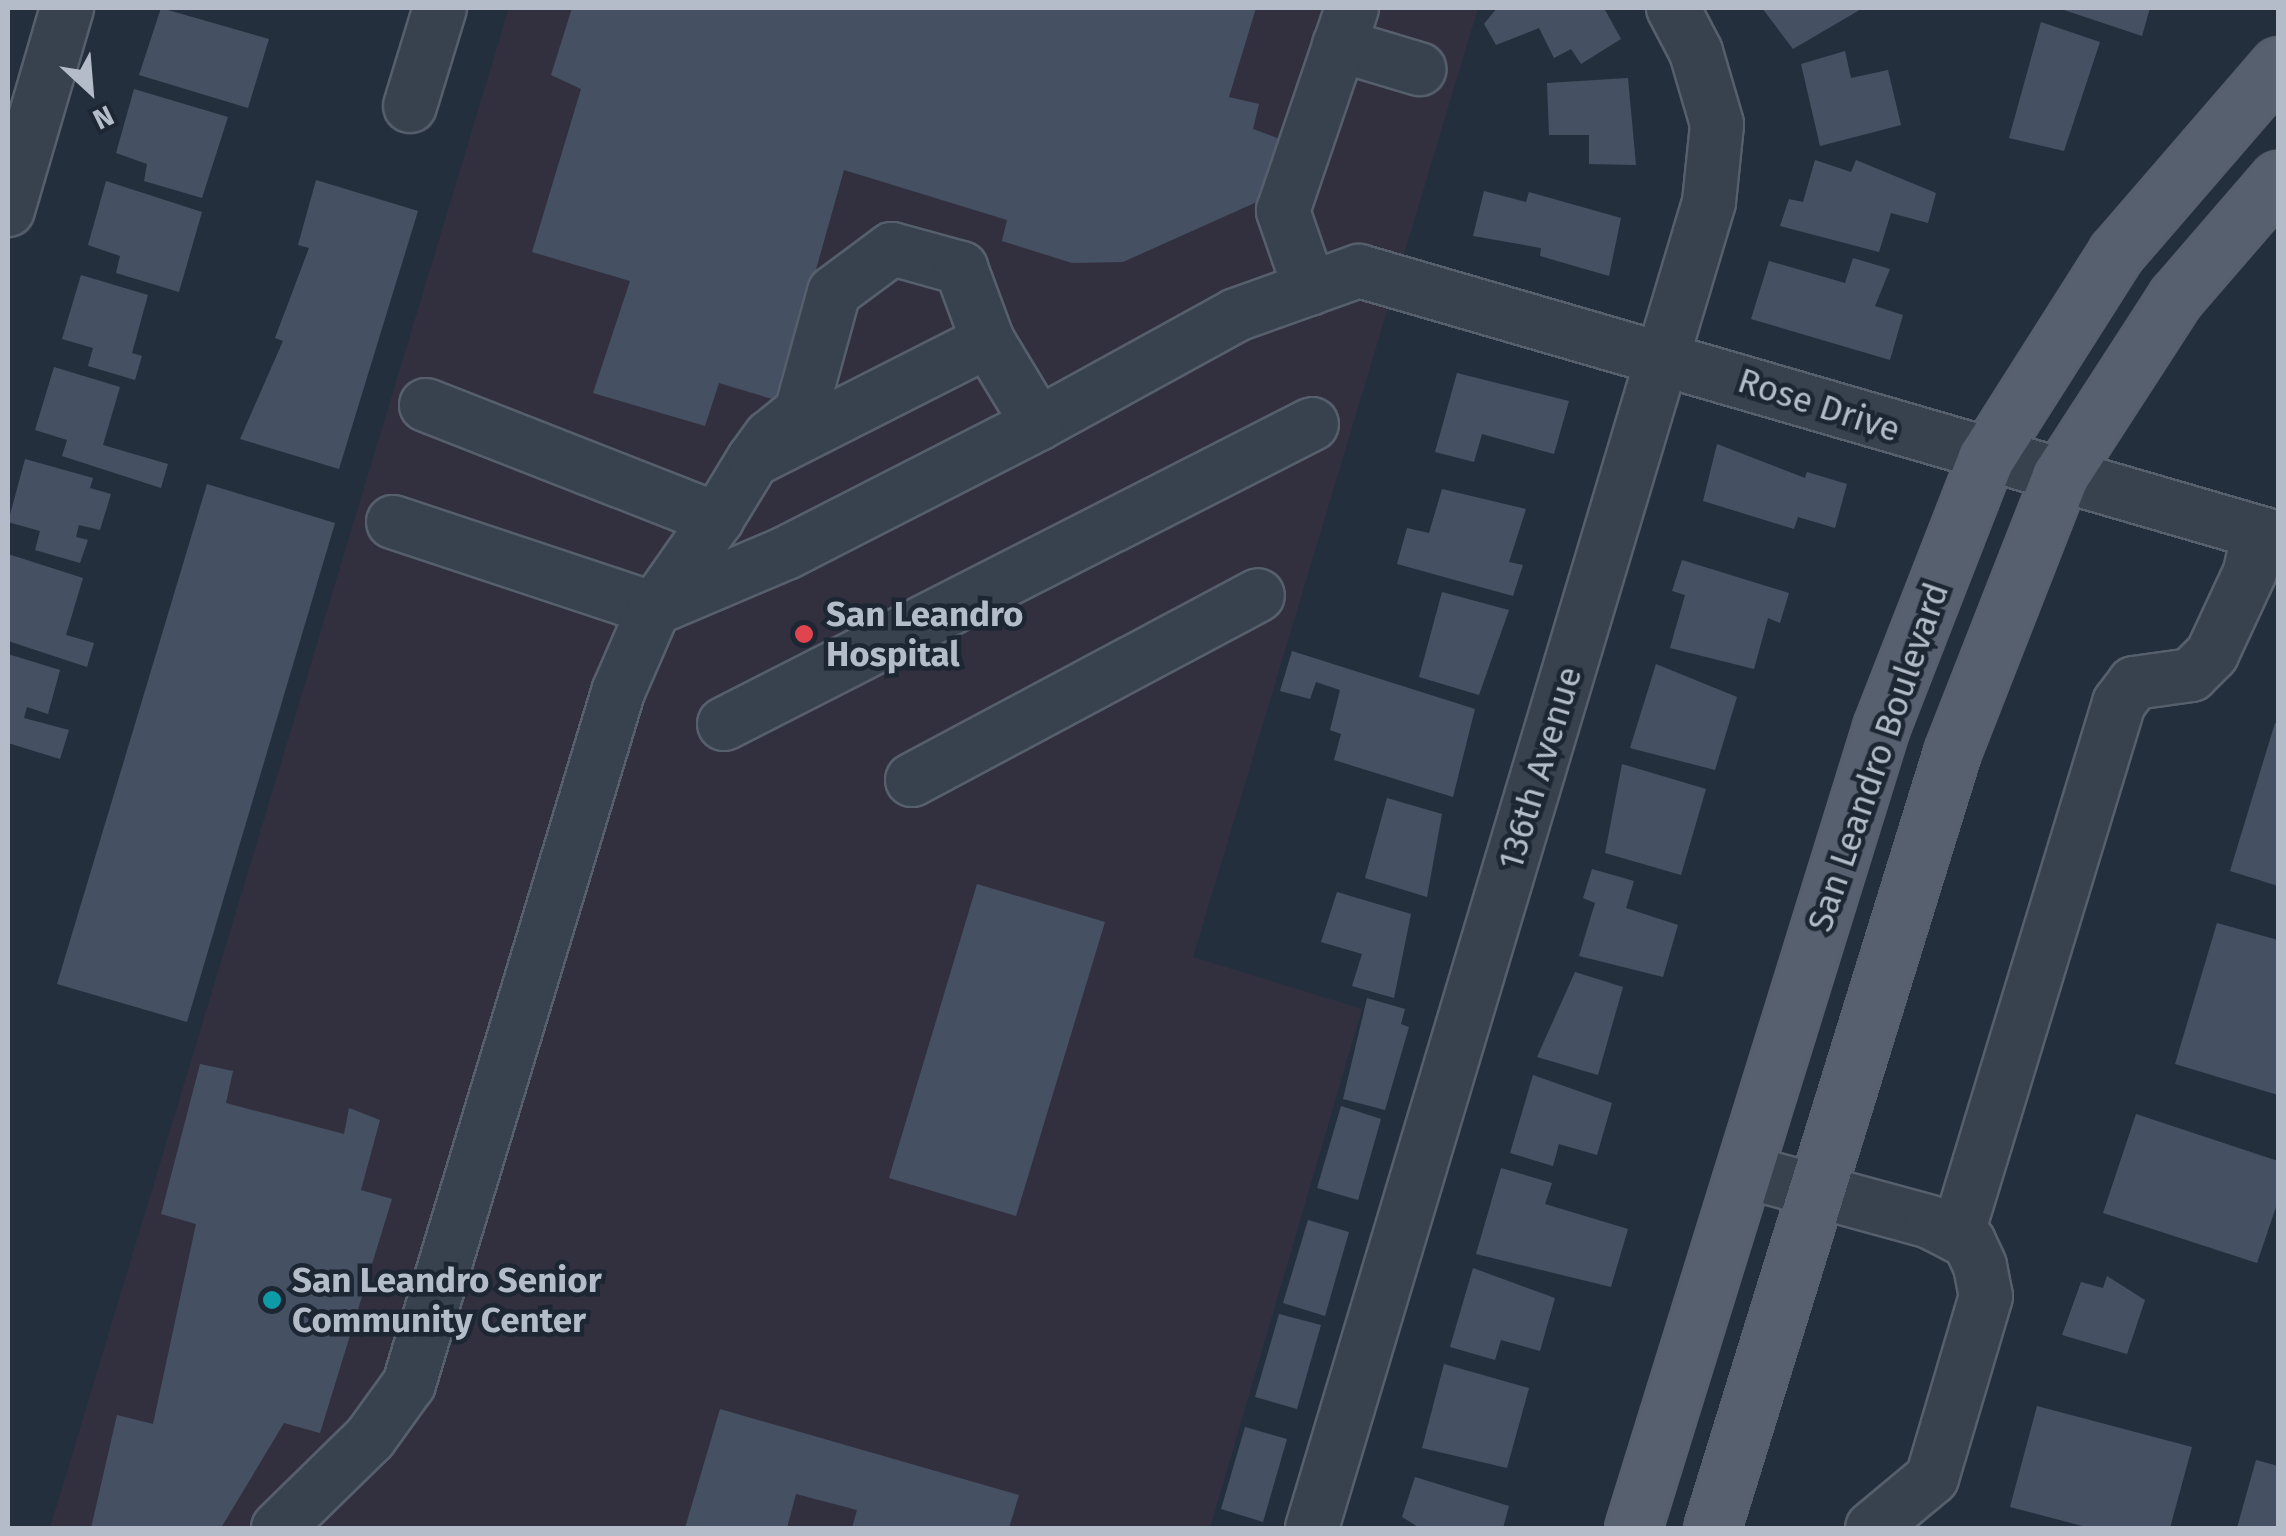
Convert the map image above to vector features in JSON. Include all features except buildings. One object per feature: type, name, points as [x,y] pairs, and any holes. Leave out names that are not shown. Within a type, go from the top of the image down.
[{"type":"main road","name":"San Leandro Boulevard","points":[[1633,1528],[1881,727],[1986,458],[2116,253],[2278,65]]},
{"type":"main road","name":"San Leandro Boulevard","points":[[1712,1528],[1952,752],[2060,476],[2176,296],[2278,180]]},
{"type":"street","points":[[8,210],[67,8]]},
{"type":"street","name":"136th Avenue","points":[[1312,1528],[1709,202],[1717,124],[1696,52],[1672,8]]},
{"type":"street","points":[[410,106],[436,9]]},
{"type":"street","points":[[393,522],[654,609],[786,552],[1038,424],[1236,315],[1310,289],[1283,211],[1345,26],[1418,69]]},
{"type":"street","points":[[278,1528],[370,1438],[409,1384],[618,692],[654,609],[753,460],[801,412],[834,292],[892,249],[961,268],[988,341],[1038,424]]},
{"type":"street","name":"Rose Drive","points":[[1310,289],[1359,272],[1662,355],[1986,458],[2268,535]]},
{"type":"street","points":[[753,460],[988,341]]},
{"type":"street","points":[[426,405],[717,519]]},
{"type":"street","points":[[724,724],[1312,424]]},
{"type":"street","points":[[1957,1236],[2118,703],[2134,683],[2191,675],[2212,654],[2268,535]]},
{"type":"street","points":[[912,780],[1258,595]]},
{"type":"street","points":[[1744,1171],[1957,1236],[1969,1242],[1980,1266],[1980,1314],[1932,1478],[1872,1528]]},
{"type":"shaded area","name":"San Leandro Hospital","points":[[509,8],[1478,8],[1193,957],[1362,1009],[1210,1528],[50,1528]]},
{"type":"place","name":"San Leandro Hospital","points":[[804,634]]},
{"type":"place","name":"San Leandro Senior Community Center","points":[[272,1300]]}]
